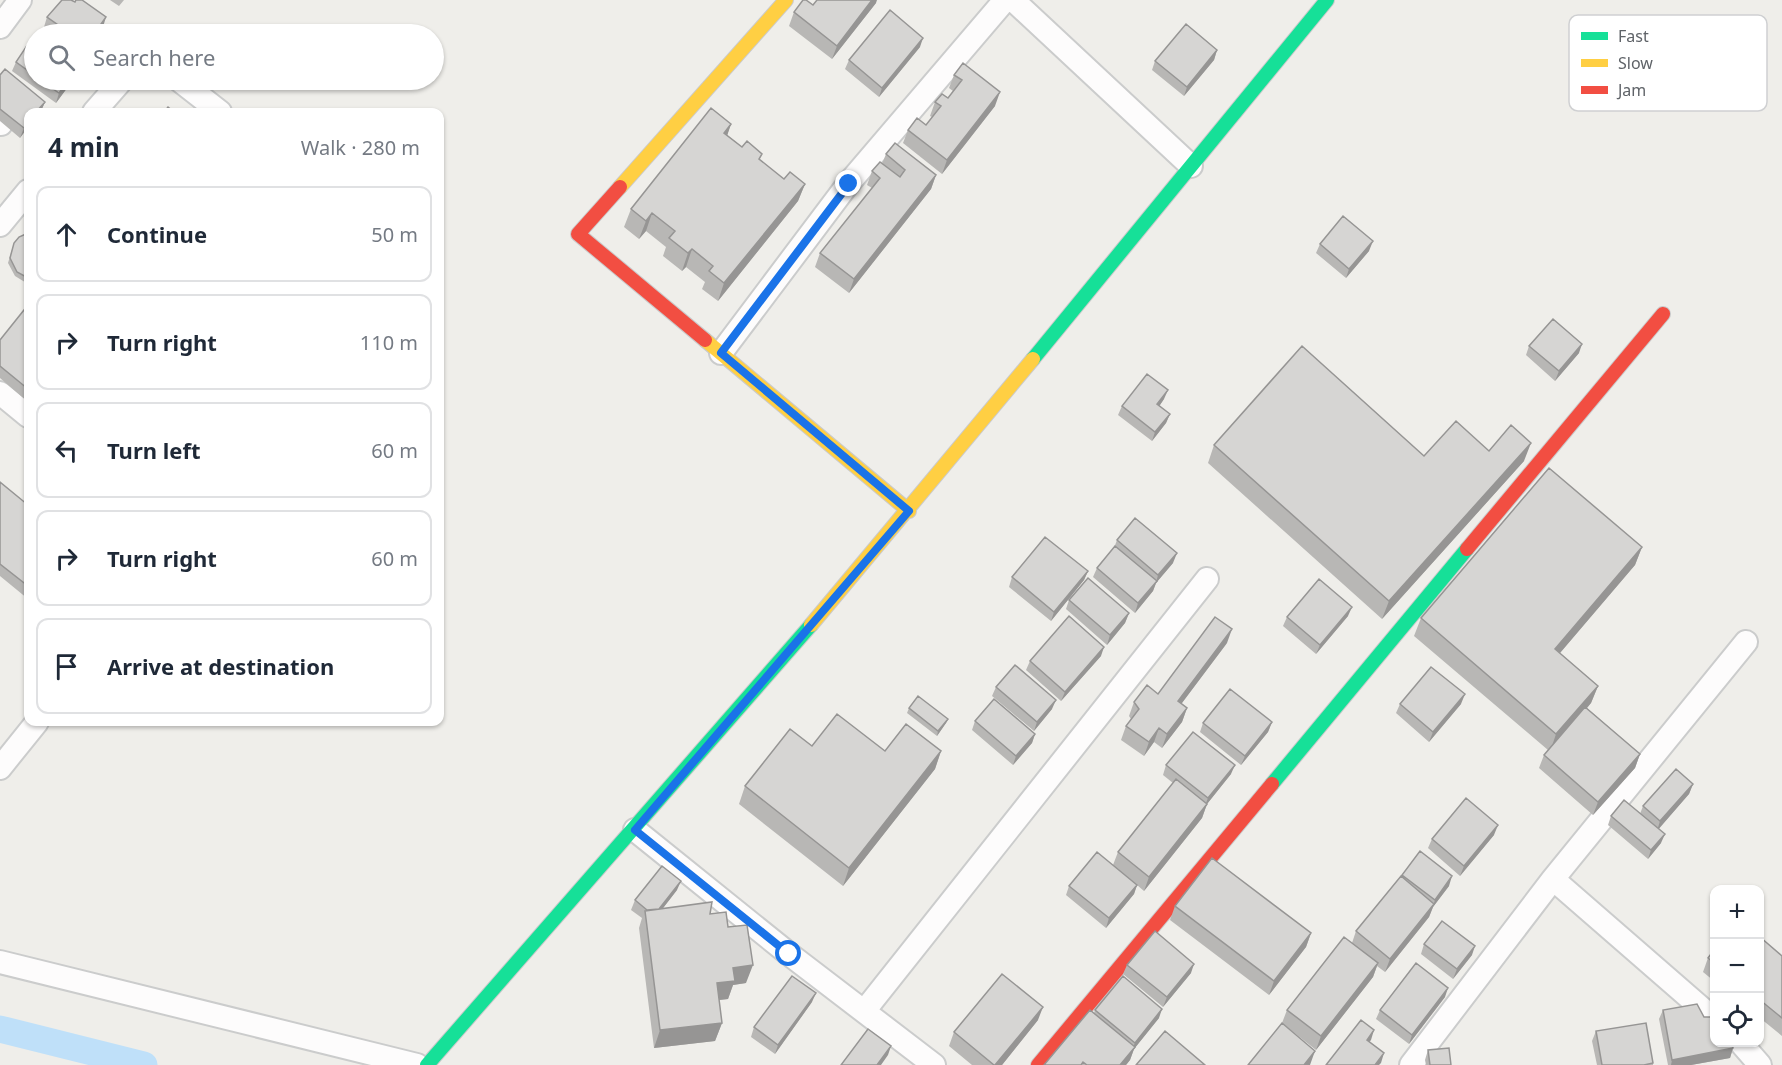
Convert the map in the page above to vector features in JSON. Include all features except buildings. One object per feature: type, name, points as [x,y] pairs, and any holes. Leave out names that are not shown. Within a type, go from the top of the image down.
[{"type":"street","points":[[0,27],[20,0]]},
{"type":"street","points":[[786,0],[578,234],[909,511]]},
{"type":"street","points":[[721,353],[849,184],[1005,0]]},
{"type":"street","points":[[1013,0],[1191,166]]},
{"type":"street","points":[[427,1065],[635,830],[909,511],[1327,0]]},
{"type":"street","points":[[98,108],[113,90]]},
{"type":"street","points":[[192,90],[215,108]]},
{"type":"street","points":[[0,225],[24,196]]},
{"type":"street","points":[[1038,1065],[1663,314]]},
{"type":"street","points":[[0,393],[24,413]]},
{"type":"street","points":[[865,1010],[1207,579]]},
{"type":"street","points":[[1411,1065],[1553,879],[1746,642]]},
{"type":"street","points":[[0,768],[34,726]]},
{"type":"street","points":[[635,830],[789,954],[934,1065]]},
{"type":"street","points":[[1553,879],[1710,1016]]},
{"type":"street","points":[[0,962],[417,1065]]},
{"type":"street","points":[[1744,1047],[1760,1065]]},
{"type":"waterway","points":[[0,1029],[144,1065]]},
{"type":"traffic: fast","points":[[1033,359],[1327,0]]},
{"type":"traffic: fast","points":[[1272,784],[1467,549]]},
{"type":"traffic: fast","points":[[427,1065],[811,625]]},
{"type":"traffic: slow","points":[[620,187],[786,0]]},
{"type":"traffic: slow","points":[[705,340],[909,511]]},
{"type":"traffic: slow","points":[[811,625],[1033,359]]},
{"type":"traffic: jam","points":[[620,187],[578,234],[705,340]]},
{"type":"traffic: jam","points":[[1467,549],[1663,314]]},
{"type":"traffic: jam","points":[[1038,1065],[1272,784]]},
{"type":"route","points":[[789,954],[635,830],[909,511],[721,353],[849,184]]}]
